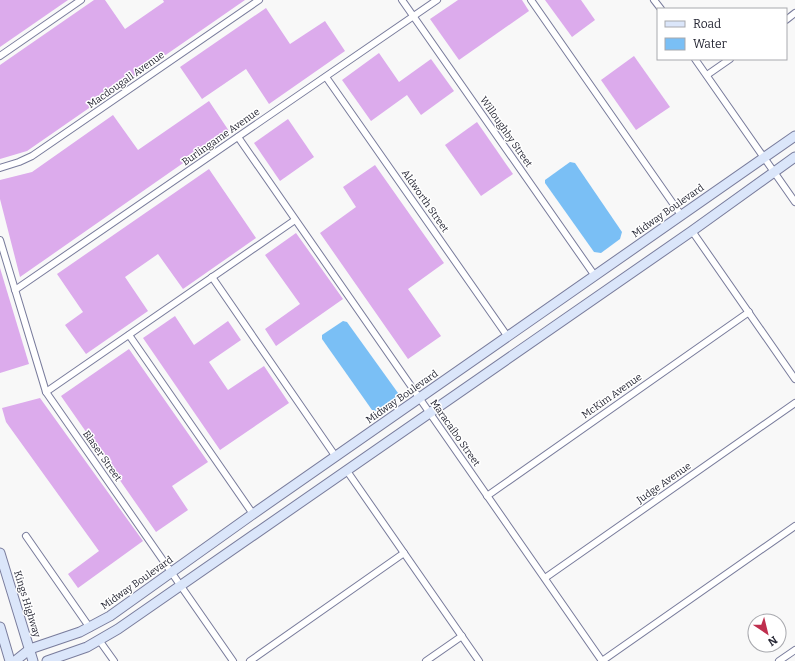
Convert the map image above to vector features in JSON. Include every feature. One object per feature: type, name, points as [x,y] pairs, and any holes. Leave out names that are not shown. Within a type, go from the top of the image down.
[{"type":"street","points":[[0,56],[81,0]]},
{"type":"street","name":"Macdougall Avenue","points":[[0,168],[32,156],[259,0]]},
{"type":"street","name":"Willoughby Street","points":[[402,0],[595,276]]},
{"type":"street","name":"Burlingame Avenue","points":[[15,290],[437,0]]},
{"type":"street","points":[[531,0],[681,215]]},
{"type":"street","points":[[654,0],[660,8]]},
{"type":"street","points":[[787,19],[795,13]]},
{"type":"street","points":[[696,60],[795,202]]},
{"type":"street","points":[[707,75],[729,60]]},
{"type":"street","name":"Aldworth Street","points":[[326,77],[508,337]]},
{"type":"street","name":"Midway Boulevard","points":[[15,661],[30,649],[90,628],[110,616],[253,514],[795,136]]},
{"type":"street","name":"Maracaibo Street","points":[[238,137],[602,661]]},
{"type":"street","points":[[48,661],[80,649],[118,629],[692,231],[795,157]]},
{"type":"street","points":[[46,392],[295,220]]},
{"type":"street","points":[[692,231],[795,379]]},
{"type":"street","name":"Blaser Street","points":[[0,240],[46,392],[233,661]]},
{"type":"street","points":[[212,277],[336,456]]},
{"type":"street","name":"McKim Avenue","points":[[487,496],[749,312]]},
{"type":"street","points":[[129,334],[253,514]]},
{"type":"street","name":"Judge Avenue","points":[[544,578],[795,403]]},
{"type":"street","points":[[346,470],[479,661]]},
{"type":"street","points":[[602,661],[795,526]]},
{"type":"street","points":[[26,536],[90,628]]},
{"type":"street","name":"Kings Highway","points":[[0,553],[33,661]]},
{"type":"street","points":[[250,661],[404,553]]},
{"type":"street","points":[[0,627],[10,661]]},
{"type":"street","points":[[426,661],[462,636]]},
{"type":"street","points":[[99,640],[114,661]]},
{"type":"street","points":[[779,661],[795,650]]},
{"type":"shaded area","points":[[0,0],[68,0],[0,47]]},
{"type":"shaded area","points":[[94,0],[105,0],[125,29],[164,2],[163,0],[245,0],[27,151],[0,159],[0,65]]},
{"type":"shaded area","points":[[458,0],[522,0],[529,11],[459,60],[430,19]]},
{"type":"shaded area","points":[[545,0],[581,0],[595,20],[572,37]]},
{"type":"shaded area","points":[[266,8],[290,44],[325,21],[345,51],[269,104],[246,69],[202,99],[180,67]]},
{"type":"shaded area","points":[[379,53],[399,82],[431,59],[454,91],[421,115],[407,95],[371,121],[342,80]]},
{"type":"shaded area","points":[[634,56],[670,107],[636,130],[601,80]]},
{"type":"shaded area","points":[[209,101],[229,131],[20,277],[0,199],[0,180],[32,172],[113,115],[138,150]]},
{"type":"shaded area","points":[[288,119],[314,157],[280,181],[254,143]]},
{"type":"shaded area","points":[[477,122],[513,174],[481,196],[445,145]]},
{"type":"shaded area","points":[[375,165],[444,263],[408,289],[441,336],[408,359],[320,233],[356,207],[343,187]]},
{"type":"shaded area","points":[[209,169],[256,238],[183,289],[158,254],[125,277],[148,311],[86,354],[65,325],[83,312],[57,274]]},
{"type":"shaded area","points":[[296,233],[343,299],[276,346],[265,329],[300,304],[265,255]]},
{"type":"shaded area","points":[[0,268],[29,364],[0,373]]},
{"type":"shaded area","points":[[175,316],[194,345],[228,321],[241,340],[209,362],[228,390],[264,366],[289,403],[220,450],[143,338]]},
{"type":"shaded area","points":[[129,349],[208,462],[172,486],[188,510],[156,532],[61,396]]},
{"type":"shaded area","points":[[40,398],[143,541],[78,588],[68,574],[99,551],[6,422],[2,408]]},
{"type":"water","points":[[570,162],[575,163],[622,232],[620,239],[601,253],[594,252],[545,183],[545,180]]},
{"type":"water","points":[[343,321],[347,322],[398,393],[396,398],[377,411],[372,410],[322,339],[322,335]]}]
